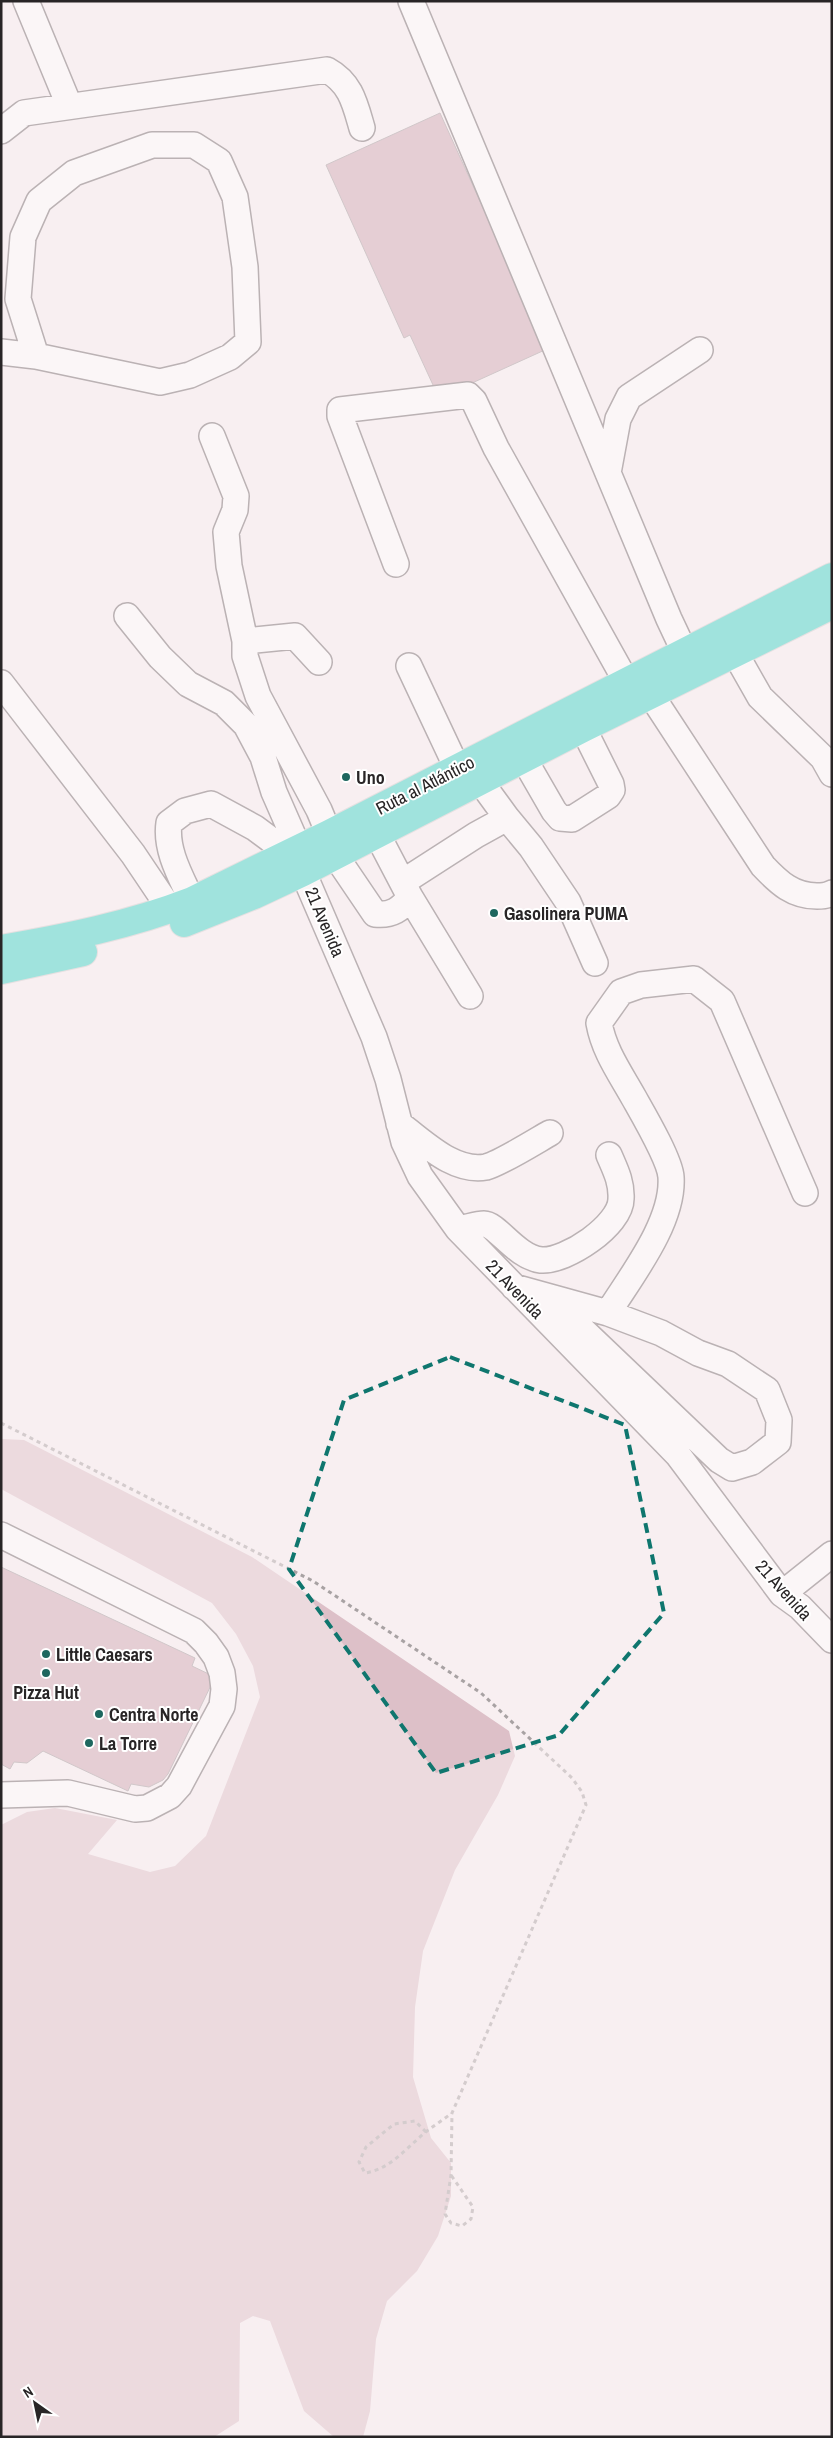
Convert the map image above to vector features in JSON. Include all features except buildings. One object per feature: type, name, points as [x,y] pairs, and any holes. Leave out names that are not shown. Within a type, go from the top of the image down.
[{"type":"highway","name":"Ruta al Atlántico","points":[[332,844],[377,834],[468,775],[627,683],[832,577]]},
{"type":"highway","name":"Ruta al Atlántico","points":[[1,949],[68,937],[181,905],[332,844],[468,775],[524,759],[583,728],[832,606]]},
{"type":"highway","name":"Ruta al Atlántico","points":[[1,970],[75,954],[176,927],[254,895],[297,858]]},
{"type":"street","points":[[26,1],[68,105]]},
{"type":"street","points":[[411,1],[669,619],[685,652]]},
{"type":"street","points":[[1,131],[24,113],[68,105],[327,70],[341,77],[353,98],[362,128]]},
{"type":"street","points":[[1,352],[36,356],[160,382],[190,375],[230,357],[248,342],[245,267],[235,197],[219,161],[194,145],[152,145],[74,173],[39,201],[23,237],[18,299],[36,356]]},
{"type":"street","points":[[608,473],[618,419],[629,397],[700,350]]},
{"type":"street","points":[[396,564],[340,416],[340,410],[468,395],[474,401],[496,448],[607,651],[627,683]]},
{"type":"street","points":[[212,436],[236,496],[235,510],[226,532],[229,566],[245,641],[245,656],[258,696],[319,810],[332,844],[376,914],[384,915],[396,911],[407,889],[476,835],[508,818]]},
{"type":"street","name":"21 Avenida","points":[[126,616],[160,657],[188,684],[224,703],[246,725],[263,757],[297,858],[374,1037],[404,1142],[420,1176],[458,1229],[512,1287],[678,1455],[782,1594],[800,1607],[832,1640]]},
{"type":"street","points":[[245,641],[295,636],[320,662]]},
{"type":"street","points":[[736,653],[760,697],[829,765]]},
{"type":"street","points":[[409,666],[468,775],[532,847],[568,902],[595,963]]},
{"type":"street","points":[[1,683],[133,854],[181,905]]},
{"type":"street","points":[[651,695],[763,866],[782,885],[802,896],[828,896],[832,893]]},
{"type":"street","points":[[524,759],[554,811],[560,818],[572,818],[608,796],[612,790],[611,784],[583,728]]},
{"type":"street","points":[[181,905],[176,865],[167,836],[169,823],[185,811],[212,804],[255,828],[297,858]]},
{"type":"street","points":[[377,834],[470,996]]},
{"type":"street","points":[[608,1313],[642,1259],[667,1210],[671,1176],[652,1131],[602,1043],[599,1023],[622,992],[641,985],[694,979],[722,1001],[805,1193]]},
{"type":"street","points":[[399,1124],[450,1160],[468,1167],[487,1167],[550,1133]]},
{"type":"street","points":[[458,1229],[485,1224],[496,1229],[508,1244],[525,1255],[542,1260],[567,1254],[590,1240],[613,1220],[622,1200],[619,1176],[609,1155]]},
{"type":"street","points":[[512,1287],[608,1313],[661,1333],[698,1353],[728,1364],[767,1390],[779,1420],[778,1442],[752,1462],[732,1468],[719,1460],[548,1298]]},
{"type":"street","points":[[1,1535],[194,1632],[206,1643],[216,1657],[222,1673],[224,1690],[222,1706],[179,1786],[159,1803],[135,1810],[68,1794],[1,1795]]},
{"type":"street","points":[[782,1594],[832,1554]]},
{"type":"street","points":[[1,1811],[26,1794]]},
{"type":"path","points":[[1,1423],[313,1581],[480,1693],[572,1778],[582,1792],[586,1805],[452,2113],[451,2175],[445,2214],[451,2223],[462,2226],[471,2219],[473,2207],[451,2175]]},
{"type":"path","points":[[426,2132],[415,2121],[394,2124],[366,2147],[359,2162],[365,2173],[378,2171],[393,2161],[426,2132],[452,2113]]},
{"type":"highlighted area","points":[[450,1357],[625,1425],[664,1613],[559,1735],[436,1773],[289,1569],[344,1400]]},
{"type":"shaded area","points":[[1,1439],[24,1440],[252,1557],[509,1731],[515,1756],[498,1795],[455,1870],[423,1951],[415,2007],[413,2077],[431,2138],[451,2163],[451,2196],[438,2236],[417,2271],[387,2301],[376,2339],[370,2411],[363,2437],[334,2437],[304,2411],[270,2321],[253,2316],[240,2323],[239,2421],[214,2437],[1,2437],[1,1825],[27,1812],[55,1808],[117,1820],[88,1854],[150,1872],[175,1866],[206,1836],[260,1697],[253,1666],[236,1634],[212,1603],[1,1489]]},
{"type":"place","name":"Uno","points":[[346,777]]},
{"type":"place","name":"Gasolinera PUMA","points":[[494,913]]},
{"type":"place","name":"Little Caesars","points":[[46,1654]]},
{"type":"place","name":"Pizza Hut","points":[[46,1673]]},
{"type":"place","name":"Centra Norte","points":[[99,1714]]},
{"type":"place","name":"La Torre","points":[[89,1743]]}]
